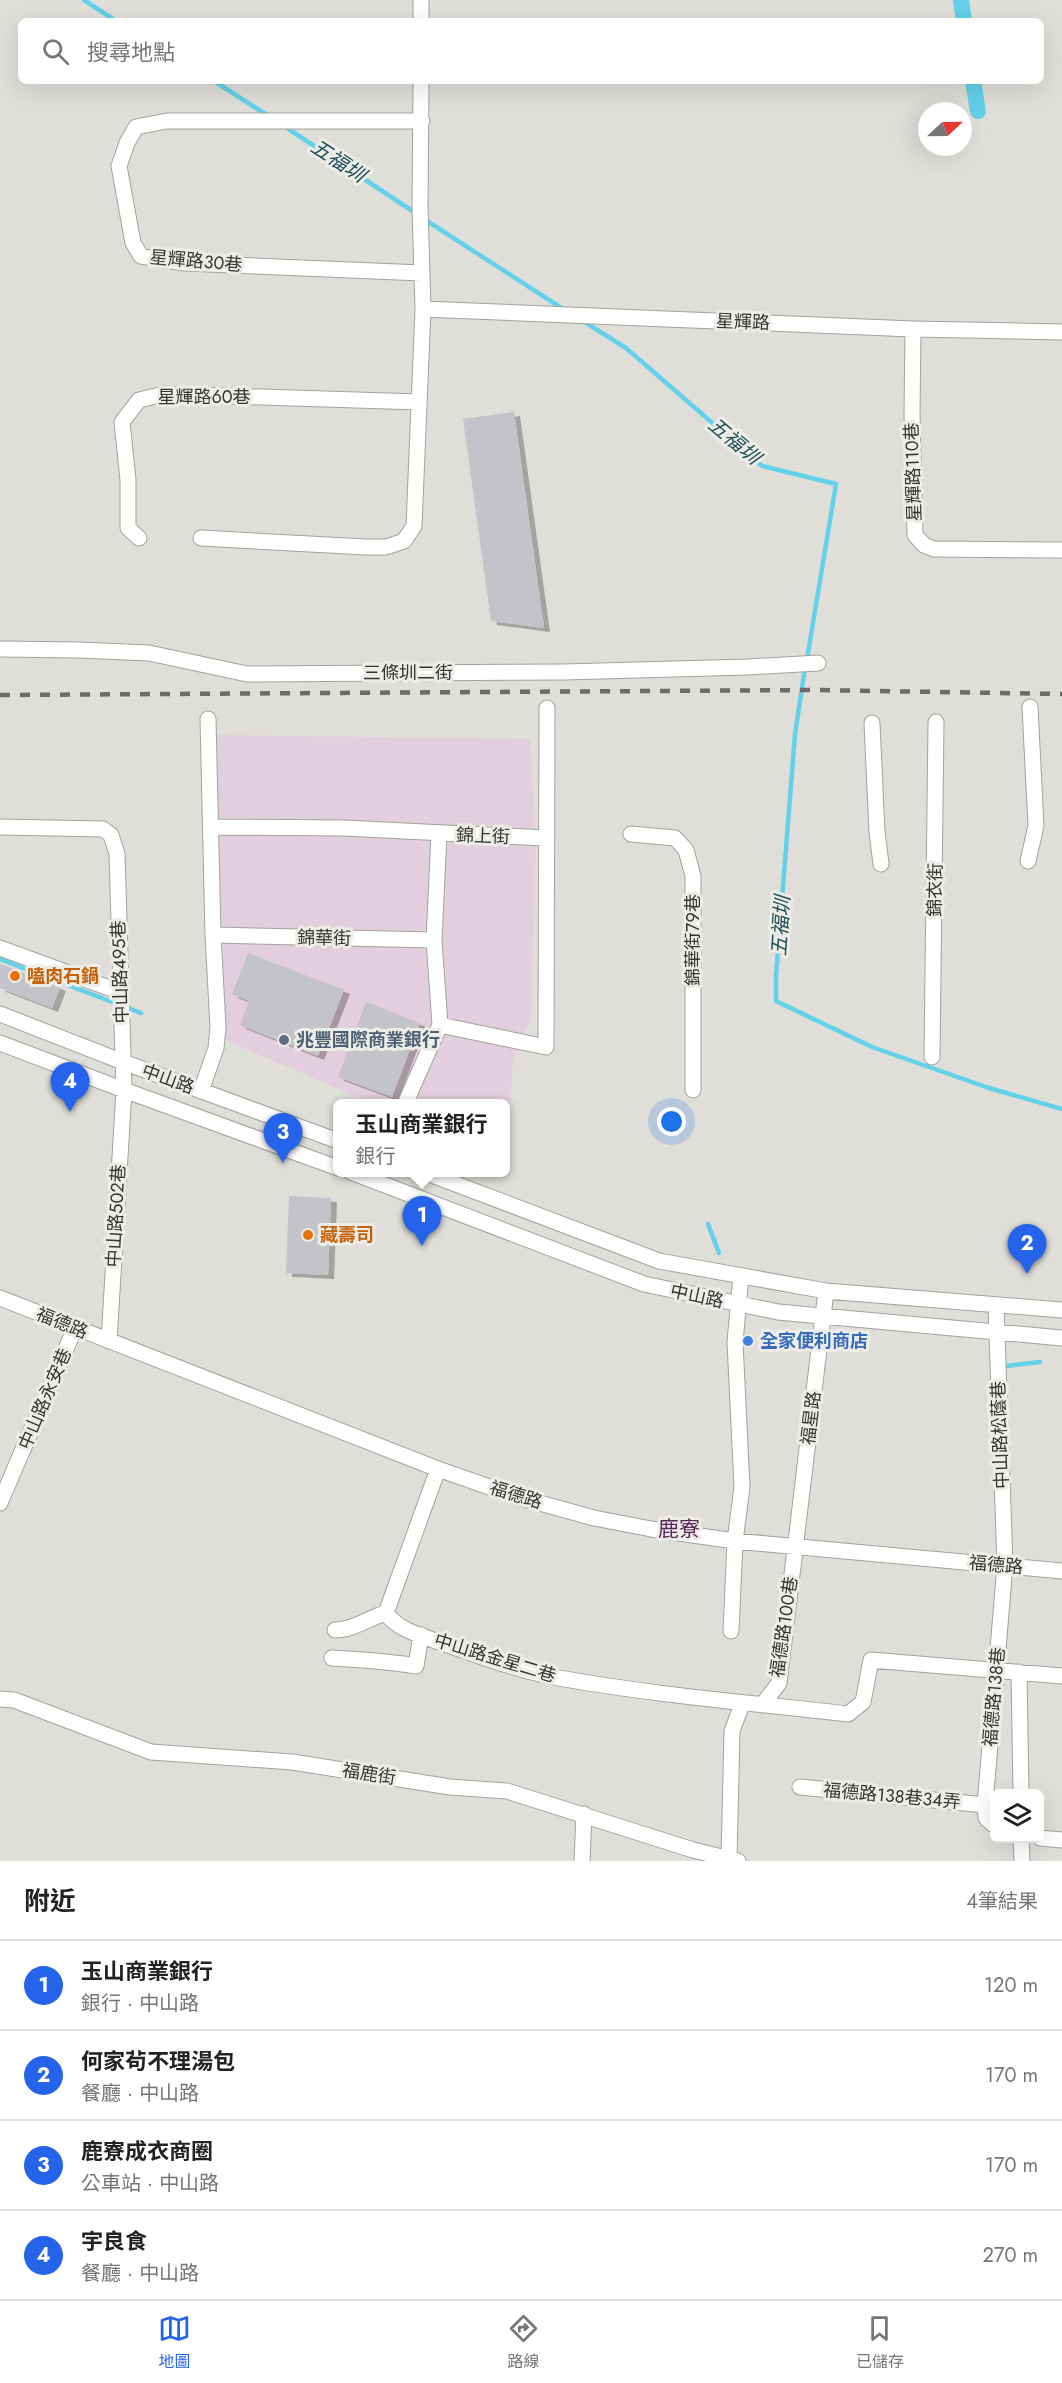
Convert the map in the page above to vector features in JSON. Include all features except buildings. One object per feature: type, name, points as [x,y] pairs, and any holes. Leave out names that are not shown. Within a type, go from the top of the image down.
[{"type":"street","points":[[421,0],[421,18]]},
{"type":"street","points":[[201,538],[386,547],[404,541],[414,526],[423,309],[420,207],[422,84]]},
{"type":"street","name":"星輝路30巷","points":[[422,121],[167,120],[136,127],[127,143],[119,166],[134,243],[141,256],[185,263],[422,273]]},
{"type":"street","name":"星輝路","points":[[423,309],[913,329],[1062,332]]},
{"type":"street","name":"星輝路110巷","points":[[913,329],[912,414],[915,535],[924,545],[934,549],[1062,550]]},
{"type":"street","name":"星輝路60巷","points":[[139,538],[128,528],[128,480],[122,422],[139,400],[164,394],[419,402]]},
{"type":"street","name":"三條圳二街","points":[[0,649],[149,653],[247,674],[564,672],[810,663]]},
{"type":"street","points":[[1028,861],[1035,826],[1030,707]]},
{"type":"street","points":[[440,1025],[546,1047],[547,708]]},
{"type":"street","points":[[201,1091],[216,1048],[218,1027],[213,935],[208,719]]},
{"type":"street","name":"錦衣街","points":[[932,1057],[936,722]]},
{"type":"street","points":[[872,723],[877,832],[881,864]]},
{"type":"street","name":"中山路495巷","points":[[0,827],[103,829],[111,836],[117,855],[124,1090]]},
{"type":"street","name":"錦上街","points":[[212,827],[344,828],[546,838]]},
{"type":"street","points":[[407,1099],[440,1025],[434,940],[439,834]]},
{"type":"street","name":"錦華街79巷","points":[[631,834],[675,838],[686,850],[693,876],[693,1090]]},
{"type":"street","name":"錦華街","points":[[213,935],[434,940]]},
{"type":"street","points":[[0,948],[120,992]]},
{"type":"street","name":"中山路","points":[[0,1014],[333,1139]]},
{"type":"street","name":"中山路","points":[[0,1043],[333,1166]]},
{"type":"street","name":"中山路502巷","points":[[109,1341],[124,1090]]},
{"type":"street","name":"中山路","points":[[376,1177],[644,1284],[778,1312],[1062,1338]]},
{"type":"street","name":"中山路","points":[[435,1177],[659,1261],[826,1291],[1062,1311]]},
{"type":"street","points":[[731,1631],[735,1540],[742,1487],[735,1342],[741,1276]]},
{"type":"street","name":"福星路","points":[[795,1546],[826,1291]]},
{"type":"street","name":"福德路","points":[[0,1298],[438,1469],[518,1497],[594,1518],[651,1529],[735,1540],[1062,1571]]},
{"type":"street","name":"中山路松蔭巷","points":[[996,1305],[1005,1565]]},
{"type":"street","name":"中山路永安巷","points":[[0,1503],[75,1328]]},
{"type":"street","points":[[335,1630],[347,1630],[386,1613],[438,1469]]},
{"type":"street","name":"福德路100巷","points":[[763,1704],[779,1683],[795,1546]]},
{"type":"street","name":"福德路138巷","points":[[990,1822],[986,1818],[985,1805],[1005,1565]]},
{"type":"street","name":"中山路金星二巷","points":[[386,1613],[392,1622],[421,1635],[493,1661],[557,1678],[742,1704],[848,1713],[863,1702],[871,1660],[996,1671]]},
{"type":"street","points":[[332,1658],[375,1662],[384,1660],[416,1666],[421,1635]]},
{"type":"street","points":[[996,1671],[1062,1676]]},
{"type":"street","points":[[1019,1672],[1021,1789]]},
{"type":"street","name":"福鹿街","points":[[0,1699],[14,1700],[151,1752],[292,1762],[450,1787],[507,1791],[693,1850],[733,1860]]},
{"type":"street","points":[[733,1860],[732,1731],[742,1704]]},
{"type":"street","name":"福德路138巷34弄","points":[[800,1787],[985,1805]]},
{"type":"street","points":[[582,1861],[584,1814]]},
{"type":"street","points":[[1044,1838],[1062,1840]]},
{"type":"street","points":[[1022,1843],[1022,1861]]},
{"type":"shaded area","points":[[216,735],[530,739],[536,841],[531,1018],[513,1059],[510,1104],[510,1099],[363,1099],[225,1040]]},
{"type":"waterway","name":"五福圳","points":[[84,0],[111,18]]},
{"type":"waterway","points":[[961,0],[964,18]]},
{"type":"waterway","name":"五福圳","points":[[219,84],[270,117]]},
{"type":"waterway","points":[[974,84],[978,111]]},
{"type":"waterway","name":"五福圳","points":[[284,126],[417,214]]},
{"type":"waterway","name":"五福圳","points":[[424,219],[563,309]]},
{"type":"waterway","name":"五福圳","points":[[583,321],[626,348],[762,466],[836,484],[807,659]]},
{"type":"waterway","name":"五福圳","points":[[805,668],[795,734],[776,1001],[872,1047],[989,1088],[1062,1109]]},
{"type":"waterway","points":[[0,959],[141,1013]]},
{"type":"waterway","points":[[708,1224],[719,1253]]},
{"type":"waterway","points":[[1006,1366],[1040,1362]]},
{"type":"railway","points":[[0,695],[814,690],[1062,694]]},
{"type":"place","name":"嗑肉石鍋","points":[[15,976]]},
{"type":"place","name":"兆豐國際商業銀行","points":[[284,1040]]},
{"type":"place","name":"宇良食","points":[[70,1112]]},
{"type":"place","name":"鹿寮成衣商圈","points":[[283,1163]]},
{"type":"place","name":"藏壽司","points":[[308,1235]]},
{"type":"place","name":"玉山商業銀行","points":[[422,1246]]},
{"type":"place","name":"何家茍不理湯包","points":[[1027,1274]]},
{"type":"place","name":"全家便利商店","points":[[748,1341]]},
{"type":"district","name":"鹿寮","points":[[679,1529]]}]
